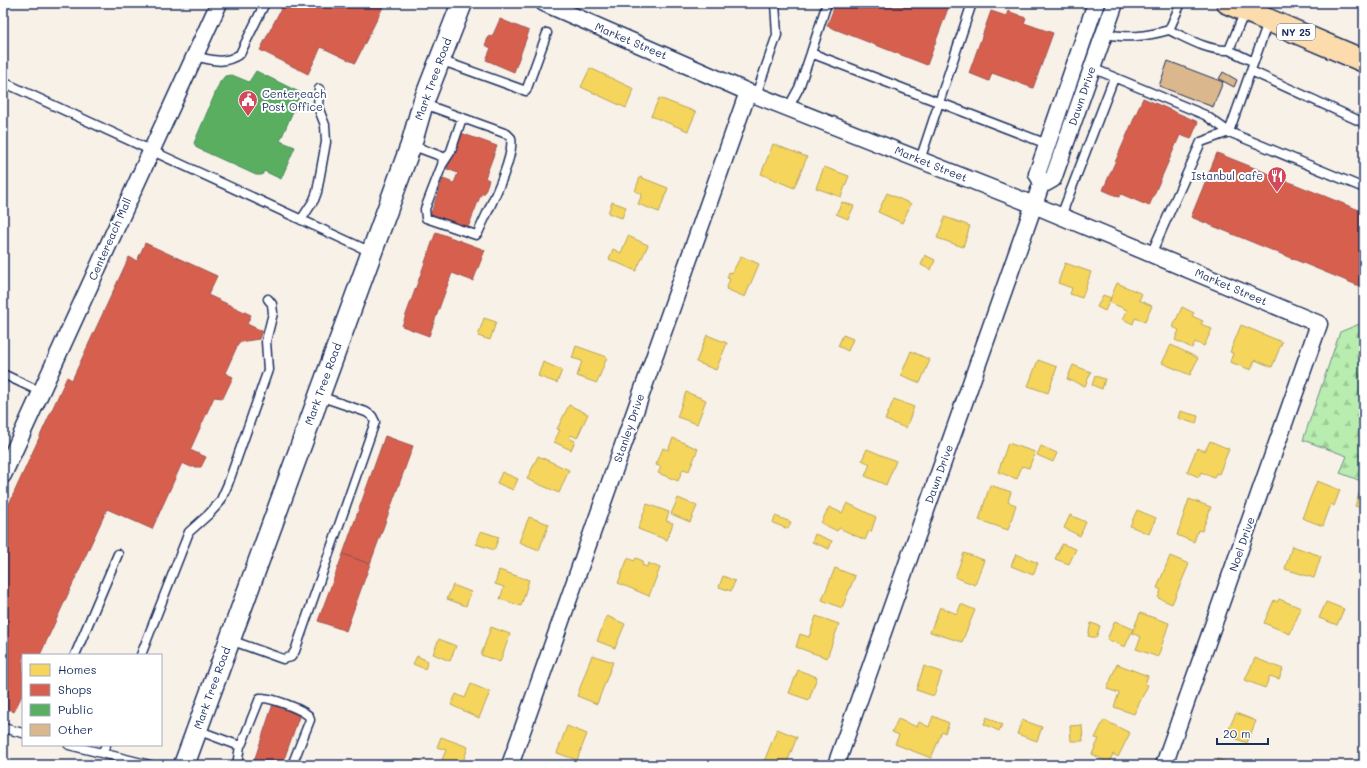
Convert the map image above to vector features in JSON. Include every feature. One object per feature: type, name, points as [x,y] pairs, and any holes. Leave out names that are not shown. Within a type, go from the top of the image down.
[{"type":"main road","name":"NY 25","points":[[1236,7],[1364,61]]},
{"type":"street","name":"Centereach Mall","points":[[3,475],[219,3]]},
{"type":"street","name":"Mark Tree Road","points":[[184,765],[411,145],[423,103],[462,3]]},
{"type":"street","name":"Dawn Drive","points":[[1042,182],[1037,174],[1096,3]]},
{"type":"street","name":"Dawn Drive","points":[[1042,182],[1053,179],[1115,3]]},
{"type":"street","name":"Market Street","points":[[552,5],[788,108],[1034,205],[1319,324]]},
{"type":"street","name":"Stanley Drive","points":[[510,765],[752,93]]},
{"type":"street","name":"Dawn Drive","points":[[836,765],[1042,182]]},
{"type":"street","name":"Noel Drive","points":[[1164,765],[1319,324]]},
{"type":"lane","points":[[194,56],[219,62],[233,58],[240,54],[265,3]]},
{"type":"lane","points":[[788,108],[799,88],[827,3]]},
{"type":"lane","points":[[920,160],[972,3]]},
{"type":"lane","points":[[1169,30],[1181,3]]},
{"type":"lane","points":[[752,93],[777,35],[773,4]]},
{"type":"lane","points":[[1229,50],[1236,7]]},
{"type":"lane","points":[[1229,132],[1269,20]]},
{"type":"lane","points":[[1104,34],[1129,38],[1147,36],[1169,30],[1207,47],[1220,51],[1229,50],[1254,62]]},
{"type":"lane","points":[[440,60],[526,91],[547,33]]},
{"type":"lane","points":[[811,53],[939,104],[1047,144]]},
{"type":"lane","points":[[1092,68],[1206,115],[1229,132],[1364,188]]},
{"type":"lane","points":[[1251,71],[1364,123]]},
{"type":"lane","points":[[1061,216],[1114,78]]},
{"type":"lane","points":[[3,82],[371,253]]},
{"type":"lane","points":[[301,220],[314,200],[317,192],[326,142],[325,125],[318,107],[319,89]]},
{"type":"lane","points":[[423,103],[507,134],[511,138],[512,144],[504,172],[478,233],[472,235],[426,218],[425,216],[425,209],[442,165],[451,151],[462,118]]},
{"type":"lane","points":[[1151,254],[1201,142],[1229,132]]},
{"type":"lane","points":[[411,145],[443,157],[442,165]]},
{"type":"lane","points":[[141,654],[189,532],[220,502],[228,484],[268,370],[266,341],[273,313],[272,304],[268,299]]},
{"type":"lane","points":[[3,374],[41,392]]},
{"type":"lane","points":[[230,640],[283,659],[291,657],[295,652],[375,422],[372,416],[366,412],[319,396]]},
{"type":"lane","points":[[75,654],[118,554]]},
{"type":"lane","points":[[236,765],[240,746],[260,698],[265,697],[304,712],[309,716],[310,720],[292,765]]},
{"type":"lane","points":[[3,728],[22,733]]},
{"type":"lane","points":[[196,730],[240,746]]},
{"type":"lane","points":[[73,746],[150,765]]},
{"type":"lane","points":[[102,753],[106,746]]},
{"type":"green space","points":[[1362,323],[1364,324],[1364,482],[1340,473],[1347,456],[1303,440],[1340,332]]},
{"type":"building: Homes","points":[[590,68],[634,89],[626,108],[581,87]]},
{"type":"building: Homes","points":[[659,98],[696,112],[688,131],[651,116]]},
{"type":"building: Homes","points":[[773,144],[807,157],[794,188],[761,174]]},
{"type":"building: Homes","points":[[824,167],[849,176],[841,197],[816,188]]},
{"type":"building: Homes","points":[[640,177],[668,188],[659,212],[638,204],[642,194],[635,191]]},
{"type":"building: Homes","points":[[887,193],[911,204],[902,223],[878,212]]},
{"type":"building: Homes","points":[[612,202],[626,207],[622,218],[608,213]]},
{"type":"building: Homes","points":[[842,202],[854,206],[848,219],[836,214]]},
{"type":"building: Homes","points":[[945,217],[970,226],[963,247],[937,238]]},
{"type":"building: Homes","points":[[628,236],[648,245],[636,271],[609,259],[613,249],[621,253]]},
{"type":"building: Homes","points":[[925,255],[935,260],[931,270],[921,265]]},
{"type":"building: Homes","points":[[741,256],[759,264],[745,297],[726,289],[730,279],[727,278],[729,272],[732,273]]},
{"type":"building: Homes","points":[[1065,263],[1091,272],[1082,298],[1070,294],[1072,288],[1058,283]]},
{"type":"building: Homes","points":[[1117,283],[1142,294],[1139,300],[1152,306],[1145,322],[1135,318],[1133,324],[1123,319],[1127,310],[1109,302]]},
{"type":"building: Homes","points":[[1103,295],[1111,298],[1105,311],[1097,307]]},
{"type":"building: Homes","points":[[1182,307],[1194,313],[1192,316],[1203,321],[1201,324],[1212,329],[1204,346],[1195,342],[1192,348],[1175,340],[1179,330],[1173,327]]},
{"type":"building: Homes","points":[[484,318],[496,322],[490,340],[478,336]]},
{"type":"building: Homes","points":[[1241,325],[1282,342],[1272,367],[1255,360],[1251,370],[1230,362],[1233,353],[1230,352]]},
{"type":"building: Homes","points":[[707,335],[727,343],[716,370],[696,362]]},
{"type":"building: Homes","points":[[843,335],[853,339],[848,351],[838,346]]},
{"type":"building: Homes","points":[[1171,345],[1198,358],[1190,375],[1162,363]]},
{"type":"building: Homes","points":[[576,346],[607,357],[597,383],[577,376],[582,361],[572,358]]},
{"type":"building: Homes","points":[[911,351],[930,360],[920,383],[901,375]]},
{"type":"building: Homes","points":[[1038,360],[1057,367],[1048,393],[1028,386]]},
{"type":"building: Homes","points":[[543,362],[562,370],[557,383],[538,376]]},
{"type":"building: Homes","points":[[1073,365],[1091,372],[1085,386],[1067,379]]},
{"type":"building: Homes","points":[[1095,376],[1105,379],[1102,389],[1092,385]]},
{"type":"building: Homes","points":[[686,392],[706,400],[697,424],[677,417]]},
{"type":"building: Homes","points":[[894,399],[914,407],[906,428],[885,420]]},
{"type":"building: Homes","points":[[569,405],[588,414],[577,438],[571,435],[569,438],[575,441],[571,450],[554,442],[560,430],[557,429]]},
{"type":"building: Homes","points":[[1180,411],[1198,416],[1196,424],[1178,418]]},
{"type":"building: Homes","points":[[673,438],[698,449],[689,471],[683,469],[678,481],[658,473],[661,467],[656,465],[663,448],[668,450]]},
{"type":"building: Homes","points":[[1210,441],[1229,449],[1219,474],[1216,473],[1214,478],[1201,472],[1199,477],[1187,472],[1197,448],[1205,451]]},
{"type":"building: Homes","points":[[1008,443],[1035,452],[1029,468],[1022,466],[1017,479],[998,472]]},
{"type":"building: Homes","points":[[1041,446],[1057,453],[1053,462],[1037,455]]},
{"type":"building: Homes","points":[[867,449],[896,461],[886,485],[865,476],[870,464],[862,460]]},
{"type":"building: Homes","points":[[538,456],[569,470],[559,493],[527,479]]},
{"type":"building: Homes","points":[[502,472],[518,479],[513,490],[497,483]]},
{"type":"building: Homes","points":[[1317,481],[1340,490],[1334,506],[1331,504],[1323,526],[1302,518]]},
{"type":"building: Homes","points":[[990,485],[1011,492],[1008,502],[1016,505],[1008,530],[979,520]]},
{"type":"building: Homes","points":[[1360,491],[1364,492],[1364,509],[1355,506]]},
{"type":"building: Homes","points":[[678,498],[697,506],[690,522],[671,514]]},
{"type":"building: Homes","points":[[1189,499],[1211,507],[1202,531],[1198,530],[1194,542],[1177,535]]},
{"type":"building: Homes","points":[[847,503],[876,517],[871,532],[869,531],[865,540],[839,528],[837,531],[821,523],[829,507],[842,513]]},
{"type":"building: Homes","points":[[647,504],[669,512],[666,521],[673,523],[667,540],[638,529]]},
{"type":"building: Homes","points":[[1137,510],[1156,518],[1149,534],[1130,526]]},
{"type":"building: Homes","points":[[1070,515],[1086,522],[1080,536],[1064,528]]},
{"type":"building: Homes","points":[[775,516],[791,522],[788,529],[773,523]]},
{"type":"building: Homes","points":[[529,517],[549,524],[539,550],[519,542]]},
{"type":"building: Homes","points":[[481,531],[499,537],[494,550],[476,544]]},
{"type":"building: Homes","points":[[815,534],[832,541],[829,549],[812,542]]},
{"type":"building: Homes","points":[[1062,544],[1076,549],[1069,564],[1055,559]]},
{"type":"building: Homes","points":[[1292,546],[1321,556],[1314,578],[1285,569]]},
{"type":"building: Homes","points":[[964,553],[984,560],[975,585],[955,577]]},
{"type":"building: Homes","points":[[1016,554],[1038,563],[1033,575],[1011,566]]},
{"type":"building: Homes","points":[[1170,556],[1189,564],[1172,604],[1158,598],[1161,590],[1157,588]]},
{"type":"building: Homes","points":[[628,558],[634,561],[636,558],[643,561],[642,565],[647,567],[648,563],[660,568],[649,596],[618,583]]},
{"type":"building: Homes","points":[[835,568],[855,576],[842,608],[822,600]]},
{"type":"building: Homes","points":[[499,570],[529,580],[521,606],[500,599],[504,587],[495,584]]},
{"type":"building: Homes","points":[[723,576],[735,581],[731,591],[719,587]]},
{"type":"building: Homes","points":[[453,585],[471,592],[466,606],[447,599]]},
{"type":"building: Homes","points":[[1279,599],[1301,608],[1290,634],[1264,623],[1274,600],[1277,602]]},
{"type":"building: Homes","points":[[1326,602],[1344,609],[1337,625],[1319,618]]},
{"type":"building: Homes","points":[[961,604],[975,610],[962,642],[930,632],[940,607],[957,614]]},
{"type":"building: Homes","points":[[1140,613],[1169,623],[1158,657],[1136,649],[1141,637],[1132,633]]},
{"type":"building: Homes","points":[[607,616],[625,624],[615,648],[597,641]]},
{"type":"building: Homes","points":[[816,616],[839,624],[827,658],[796,647],[800,634],[809,637]]},
{"type":"building: Homes","points":[[1115,621],[1133,629],[1125,647],[1107,639]]},
{"type":"building: Homes","points":[[1091,623],[1100,626],[1096,638],[1088,636]]},
{"type":"building: Homes","points":[[491,627],[510,634],[500,662],[481,655]]},
{"type":"building: Homes","points":[[439,639],[456,646],[450,661],[433,654]]},
{"type":"building: Homes","points":[[592,655],[613,662],[597,704],[577,696]]},
{"type":"building: Homes","points":[[417,656],[428,661],[425,669],[413,664]]},
{"type":"building: Homes","points":[[1255,658],[1283,669],[1279,679],[1270,676],[1265,688],[1245,680]]},
{"type":"building: Homes","points":[[1117,664],[1148,676],[1145,684],[1148,685],[1134,714],[1114,707],[1119,693],[1107,689]]},
{"type":"building: Homes","points":[[924,666],[942,672],[934,696],[916,690]]},
{"type":"building: Homes","points":[[798,670],[817,677],[809,700],[789,693]]},
{"type":"building: Homes","points":[[471,684],[490,692],[479,718],[451,705],[456,694],[465,698]]},
{"type":"building: Homes","points":[[1236,713],[1256,721],[1247,743],[1226,735]]},
{"type":"building: Homes","points":[[933,716],[949,723],[945,733],[942,732],[931,758],[895,744],[899,735],[892,732],[898,719],[917,727],[919,722],[929,727]]},
{"type":"building: Homes","points":[[987,717],[1002,725],[999,731],[984,724]]},
{"type":"building: Homes","points":[[1022,720],[1042,727],[1037,741],[1017,734]]},
{"type":"building: Homes","points":[[1104,720],[1130,733],[1118,757],[1113,754],[1109,763],[1092,754],[1099,739],[1095,738]]},
{"type":"building: Homes","points":[[1082,725],[1083,741],[1071,741],[1070,726]]},
{"type":"building: Homes","points":[[567,726],[587,734],[577,760],[557,753]]},
{"type":"building: Homes","points":[[777,729],[797,737],[786,765],[763,764]]},
{"type":"building: Homes","points":[[441,737],[468,747],[462,765],[440,765],[446,750],[437,747]]},
{"type":"building: Homes","points":[[416,759],[429,765],[413,765]]},
{"type":"building: Homes","points":[[1218,759],[1234,765],[1216,765]]},
{"type":"building: Shops","points":[[284,3],[385,3],[355,63],[321,47],[308,74],[260,50]]},
{"type":"building: Shops","points":[[836,3],[950,3],[927,65],[827,26]]},
{"type":"building: Shops","points":[[991,11],[1006,16],[1008,11],[1026,18],[1024,23],[1053,33],[1033,88],[992,73],[989,81],[969,73]]},
{"type":"building: Shops","points":[[500,19],[529,31],[514,72],[486,60],[491,48],[485,45],[489,36],[492,37]]},
{"type":"building: Shops","points":[[1143,98],[1198,122],[1191,139],[1180,135],[1149,206],[1121,194],[1119,197],[1103,190]]},
{"type":"building: Shops","points":[[461,133],[497,146],[485,178],[489,180],[484,194],[481,194],[467,230],[430,216],[443,179],[454,183],[458,173],[447,169]]},
{"type":"building: Shops","points":[[1217,153],[1364,212],[1364,288],[1191,217]]},
{"type":"building: Shops","points":[[436,232],[485,250],[473,281],[452,273],[429,336],[402,326]]},
{"type":"building: Shops","points":[[145,243],[217,276],[208,295],[251,315],[247,324],[262,331],[259,339],[239,342],[225,373],[233,377],[223,398],[214,397],[190,450],[206,457],[201,467],[191,467],[182,463],[152,529],[107,509],[40,654],[22,654],[22,695],[14,712],[3,706],[3,517],[67,377],[72,380],[129,257],[137,261]]},
{"type":"building: Shops","points":[[385,436],[413,446],[370,564],[343,554]]},
{"type":"building: Shops","points":[[343,554],[370,564],[346,631],[318,621]]},
{"type":"building: Shops","points":[[273,704],[300,714],[282,765],[257,765],[258,762],[254,761]]},
{"type":"building: Public","name":"Centereach Post Office","points":[[256,71],[301,93],[280,141],[295,147],[281,179],[264,171],[262,175],[256,175],[197,148],[194,143],[220,82],[225,76],[232,75],[249,82]]},
{"type":"building: Other","points":[[1168,61],[1223,82],[1213,107],[1159,86]]},
{"type":"building: Other","points":[[1223,72],[1237,80],[1234,87],[1219,79]]},
{"type":"place","name":"Centereach Post Office","points":[[248,117]]},
{"type":"place","name":"Istanbul cafe","points":[[1277,193]]}]
